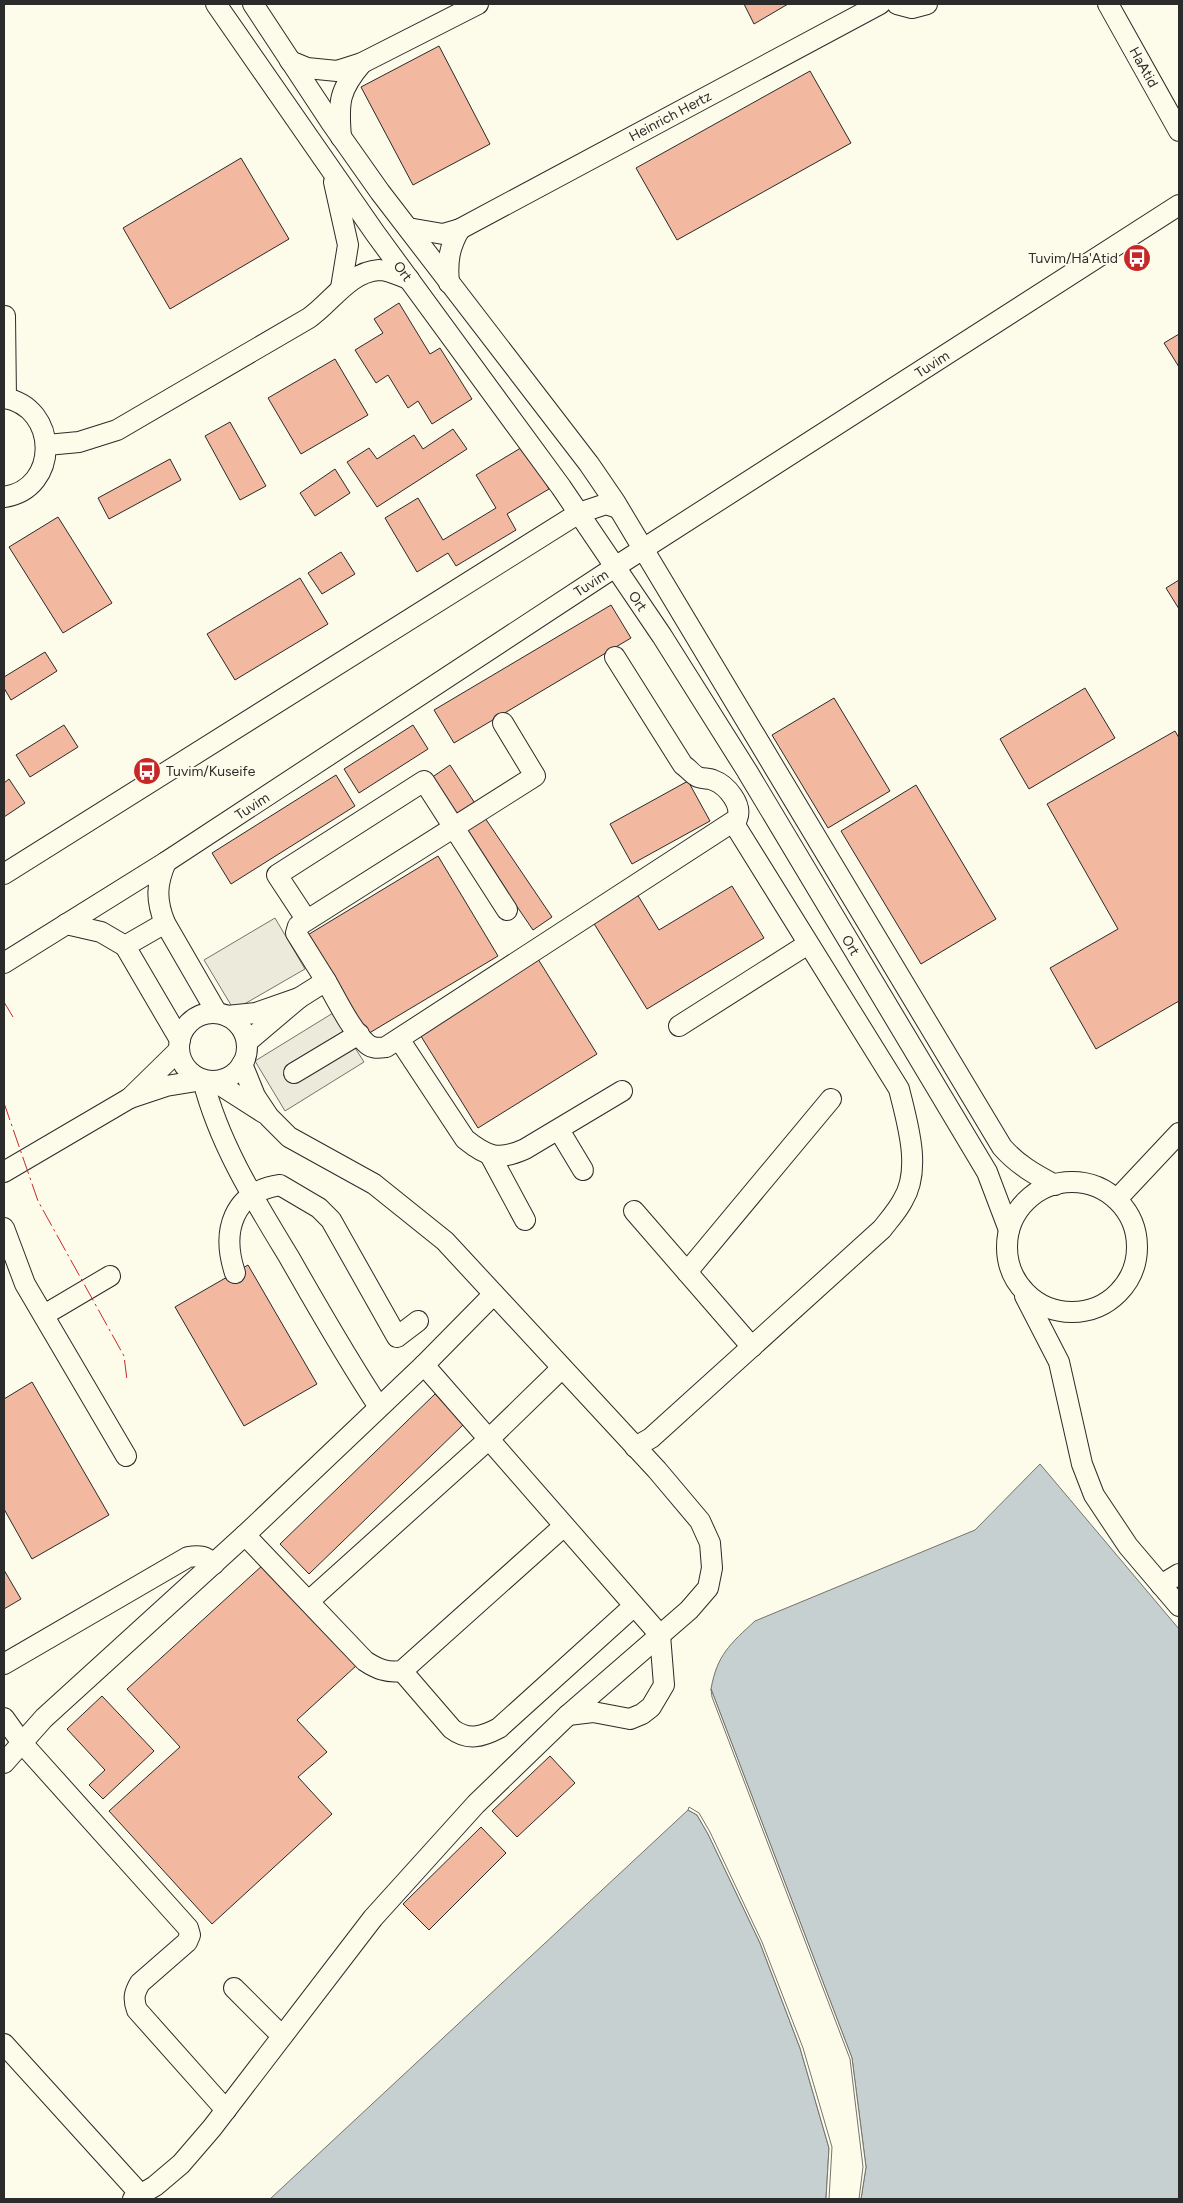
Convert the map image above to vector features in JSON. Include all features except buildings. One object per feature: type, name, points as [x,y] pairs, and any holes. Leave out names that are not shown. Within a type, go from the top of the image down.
[{"type":"street","name":"Ort","points":[[216,4],[409,279],[502,404],[579,513],[747,770],[987,1172],[1009,1230]]},
{"type":"street","name":"Ort","points":[[253,4],[341,137],[408,228],[583,456],[618,508],[1002,1147],[1028,1171],[1055,1184]]},
{"type":"street","points":[[290,61],[321,71],[337,71],[362,63],[478,4]]},
{"type":"street","name":"Heinrich Hertz","points":[[408,228],[443,234],[460,229],[880,4]]},
{"type":"street","points":[[897,4],[912,8],[927,4]]},
{"type":"street","name":"HaAtid","points":[[1108,4],[1179,131]]},
{"type":"street","points":[[341,137],[339,111],[341,96],[347,80],[362,63]]},
{"type":"street","points":[[332,171],[348,246],[341,288]]},
{"type":"street","name":"Tuvim","points":[[4,963],[166,862],[615,567],[1179,205]]},
{"type":"street","points":[[449,282],[447,265],[450,246],[460,229]]},
{"type":"street","points":[[47,445],[78,442],[117,430],[309,318],[323,308],[341,288],[368,272],[380,270],[409,279]]},
{"type":"street","points":[[4,497],[25,489],[36,479],[44,465],[47,445],[40,422],[31,411],[19,403],[5,398],[5,316]]},
{"type":"street","points":[[4,874],[579,513],[606,504],[618,508]]},
{"type":"street","points":[[503,723],[535,776],[306,919],[298,926],[296,933],[359,1034],[368,1045],[377,1048],[386,1047],[399,1039],[733,822],[740,813],[724,785],[712,779],[697,777],[683,765],[615,657]]},
{"type":"street","points":[[306,919],[277,875],[424,781],[506,910]]},
{"type":"street","points":[[635,1447],[651,1438],[882,1229],[904,1199],[913,1165],[909,1131],[899,1089],[733,822]]},
{"type":"street","points":[[4,1172],[130,1098],[166,1086],[208,1081],[230,1076],[242,1064],[246,1054],[246,1042],[243,1031],[222,1015],[165,923],[159,909],[157,891],[159,877],[166,862]]},
{"type":"street","points":[[125,946],[165,923]]},
{"type":"street","points":[[66,924],[101,932],[125,946],[179,1044],[184,1066],[192,1075],[208,1081],[269,1117]]},
{"type":"street","points":[[679,1026],[808,944]]},
{"type":"street","points":[[246,1042],[299,998],[326,981]]},
{"type":"street","points":[[130,1098],[179,1044],[187,1025],[196,1018],[256,1013],[299,998]]},
{"type":"street","points":[[294,1073],[359,1034]]},
{"type":"street","points":[[399,1039],[466,1139],[478,1150],[490,1155],[509,1157],[559,1130],[622,1091]]},
{"type":"street","points":[[4,2044],[137,2197],[181,2164],[226,2110],[372,1918],[476,1804],[568,1715],[689,1610],[708,1588],[712,1568],[710,1543],[700,1521],[658,1470],[445,1240],[374,1184],[289,1137],[269,1117],[255,1096],[242,1064]]},
{"type":"street","points":[[208,1081],[208,1099],[234,1164],[354,1370],[379,1407]]},
{"type":"street","points":[[687,1272],[831,1100]]},
{"type":"street","points":[[559,1130],[583,1170]]},
{"type":"street","points":[[1117,1199],[1179,1134]]},
{"type":"street","points":[[490,1155],[525,1220]]},
{"type":"street","points":[[1023,1292],[1047,1308],[1060,1312],[1081,1313],[1101,1306],[1118,1294],[1131,1277],[1137,1257],[1136,1236],[1130,1216],[1117,1199],[1100,1188],[1081,1182],[1055,1184],[1042,1189],[1025,1201],[1013,1217],[1009,1230],[1006,1256],[1012,1276],[1023,1292],[1059,1362],[1082,1464],[1094,1495],[1128,1546],[1179,1606]]},
{"type":"street","points":[[235,1273],[230,1243],[232,1220],[238,1207],[270,1186],[280,1185],[318,1208],[331,1220],[397,1337],[418,1321]]},
{"type":"street","points":[[634,1212],[752,1347]]},
{"type":"street","points":[[4,1228],[25,1284],[126,1456]]},
{"type":"street","points":[[44,1315],[110,1276]]},
{"type":"street","points":[[4,1763],[44,1718],[246,1535],[424,1365],[494,1294]]},
{"type":"street","points":[[424,1365],[660,1635],[664,1685],[650,1707],[642,1714],[630,1719],[593,1712],[568,1715]]},
{"type":"street","points":[[309,1601],[489,1439],[562,1368]]},
{"type":"street","points":[[246,1535],[365,1661],[378,1669],[391,1672],[402,1671],[564,1526]]},
{"type":"street","points":[[4,1664],[188,1557],[198,1555],[214,1564]]},
{"type":"street","points":[[1161,1585],[1179,1574]]},
{"type":"street","points":[[402,1671],[452,1729],[461,1736],[472,1738],[485,1736],[499,1728],[634,1606]]},
{"type":"street","points":[[4,1718],[22,1743],[188,1928],[190,1935],[187,1942],[140,1984],[134,1992],[133,2000],[136,2010],[226,2110]]},
{"type":"street","points":[[234,1988],[282,2036]]},
{"type":"shaded area","points":[[275,918],[305,969],[234,1010],[204,960]]},
{"type":"shaded area","points":[[333,1013],[364,1062],[285,1111],[255,1061]]},
{"type":"shaded area","points":[[1040,1464],[1179,1629],[1179,2199],[861,2199],[866,2167],[852,2058],[711,1689],[717,1667],[726,1651],[755,1621],[975,1530]]},
{"type":"shaded area","points":[[688,1810],[697,1815],[708,1834],[760,1943],[800,2048],[829,2148],[826,2199],[270,2199]]},
{"type":"pier","points":[[711,1689],[852,2058],[866,2167],[861,2199],[859,2199],[863,2167],[850,2059],[712,1697]]},
{"type":"pier","points":[[689,1807],[699,1813],[710,1832],[762,1942],[803,2048],[832,2147],[829,2199],[826,2199],[829,2148],[800,2048],[760,1943],[708,1834],[697,1815],[688,1810]]},
{"type":"power","points":[[4,1002],[13,1017]]},
{"type":"power","points":[[4,1103],[38,1201],[124,1356],[127,1380]]},
{"type":"place","name":"Tuvim/Ha'Atid","points":[[1137,258]]},
{"type":"place","name":"Tuvim/Kuseife","points":[[147,771]]}]
